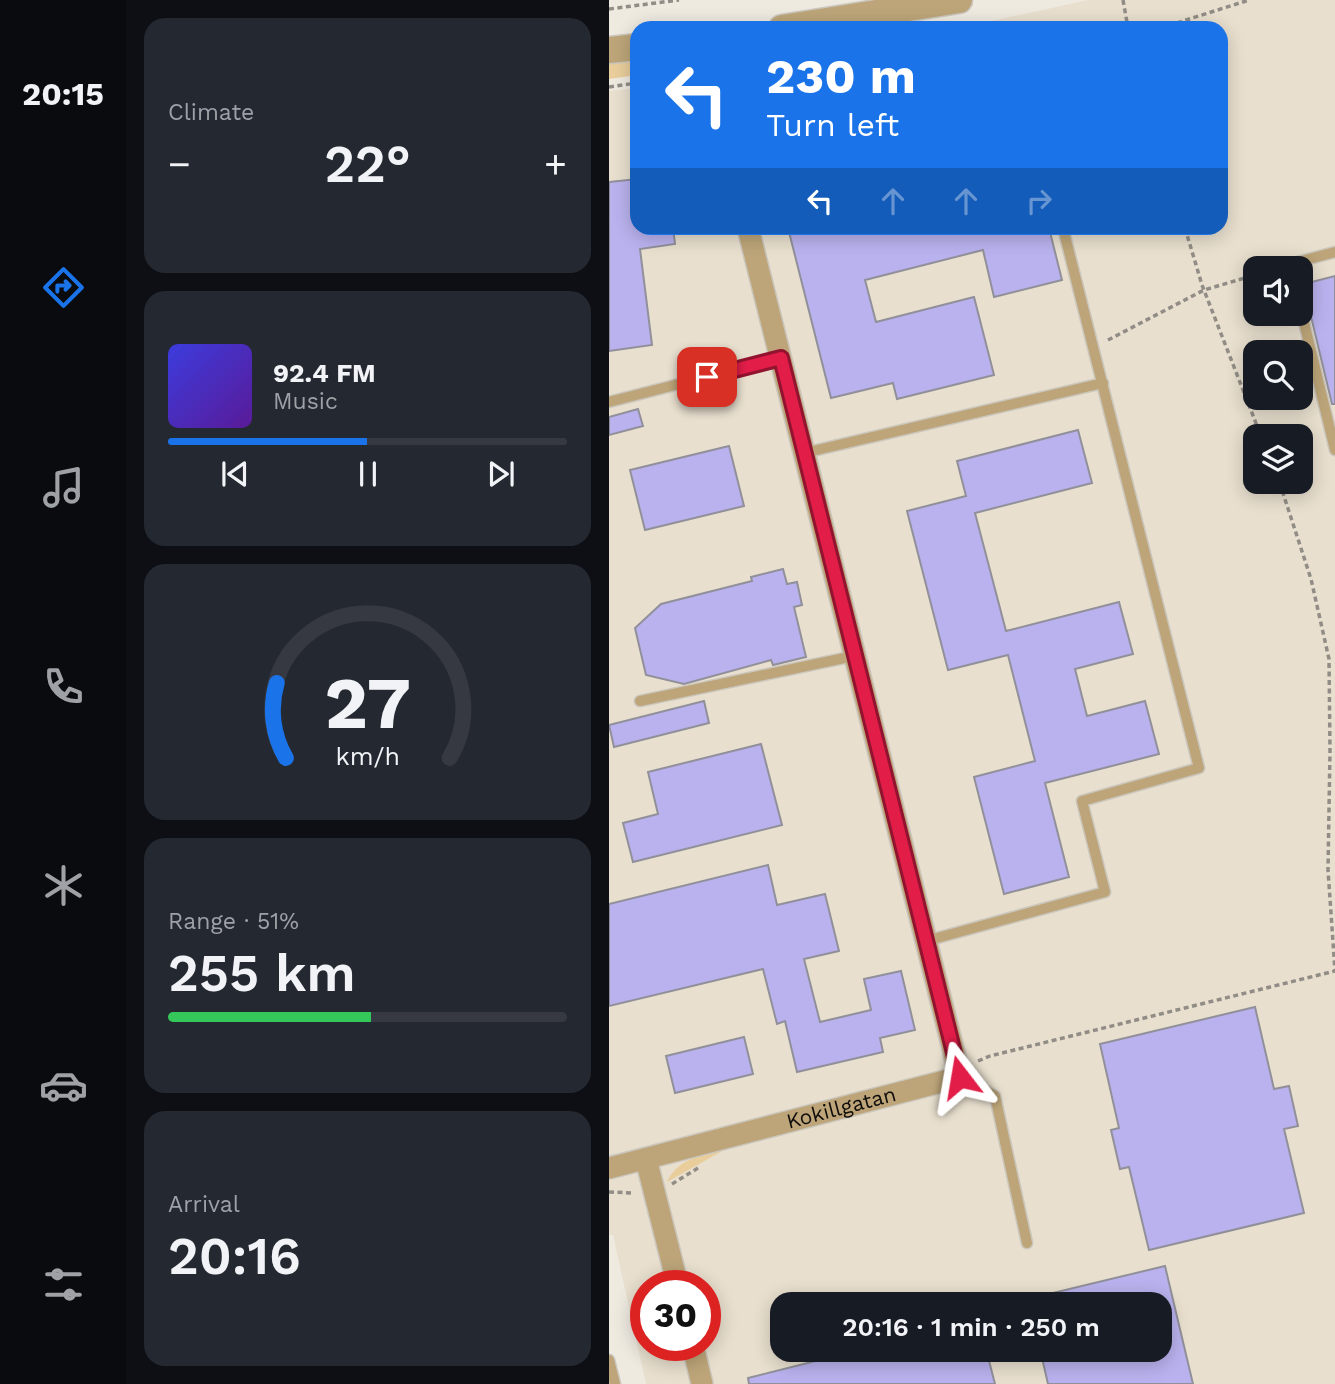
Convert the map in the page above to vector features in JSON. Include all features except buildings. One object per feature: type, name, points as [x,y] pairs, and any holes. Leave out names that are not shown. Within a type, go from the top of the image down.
[{"type":"street","points":[[826,21],[959,0]]},
{"type":"street","points":[[609,50],[630,48]]},
{"type":"street","points":[[750,235],[960,1077]]},
{"type":"street","name":"Kokillgatan","points":[[609,1168],[960,1077]]},
{"type":"street","points":[[646,1159],[674,1270]]},
{"type":"street","points":[[697,1361],[702,1384]]},
{"type":"lane","points":[[926,941],[1105,892],[1082,801],[1199,768],[1065,235]]},
{"type":"lane","points":[[1313,258],[1335,252]]},
{"type":"lane","points":[[1305,326],[1335,450]]},
{"type":"lane","points":[[609,402],[781,358]]},
{"type":"lane","points":[[804,453],[1103,383]]},
{"type":"lane","points":[[640,701],[854,656]]},
{"type":"lane","points":[[960,1077],[995,1096],[1027,1243]]},
{"type":"lane","points":[[609,1360],[615,1384]]},
{"type":"path","points":[[609,9],[679,0]]},
{"type":"path","points":[[1123,0],[1127,21]]},
{"type":"path","points":[[1183,21],[1248,0]]},
{"type":"path","points":[[609,87],[630,84]]},
{"type":"path","points":[[1187,235],[1204,290],[1256,424]]},
{"type":"path","points":[[1093,348],[1204,290],[1243,279]]},
{"type":"path","points":[[978,1062],[991,1056],[1335,971],[1328,870],[1329,659],[1311,579],[1283,494]]},
{"type":"path","points":[[1329,659],[1335,657]]},
{"type":"path","points":[[609,1192],[637,1193]]},
{"type":"shaded area","points":[[1088,0],[1335,0],[1335,1384],[646,1384],[641,1361],[721,1361],[721,1270],[630,1270],[630,1312],[613,1235],[609,1235],[609,91],[630,89],[630,235],[1228,235],[1228,21],[991,21]]},
{"type":"shaded area","points":[[630,60],[630,76],[609,79],[609,63]]},
{"type":"shaded area","points":[[724,1150],[667,1182],[684,1163]]},
{"type":"route","points":[[707,377],[781,358],[960,1077]]}]
